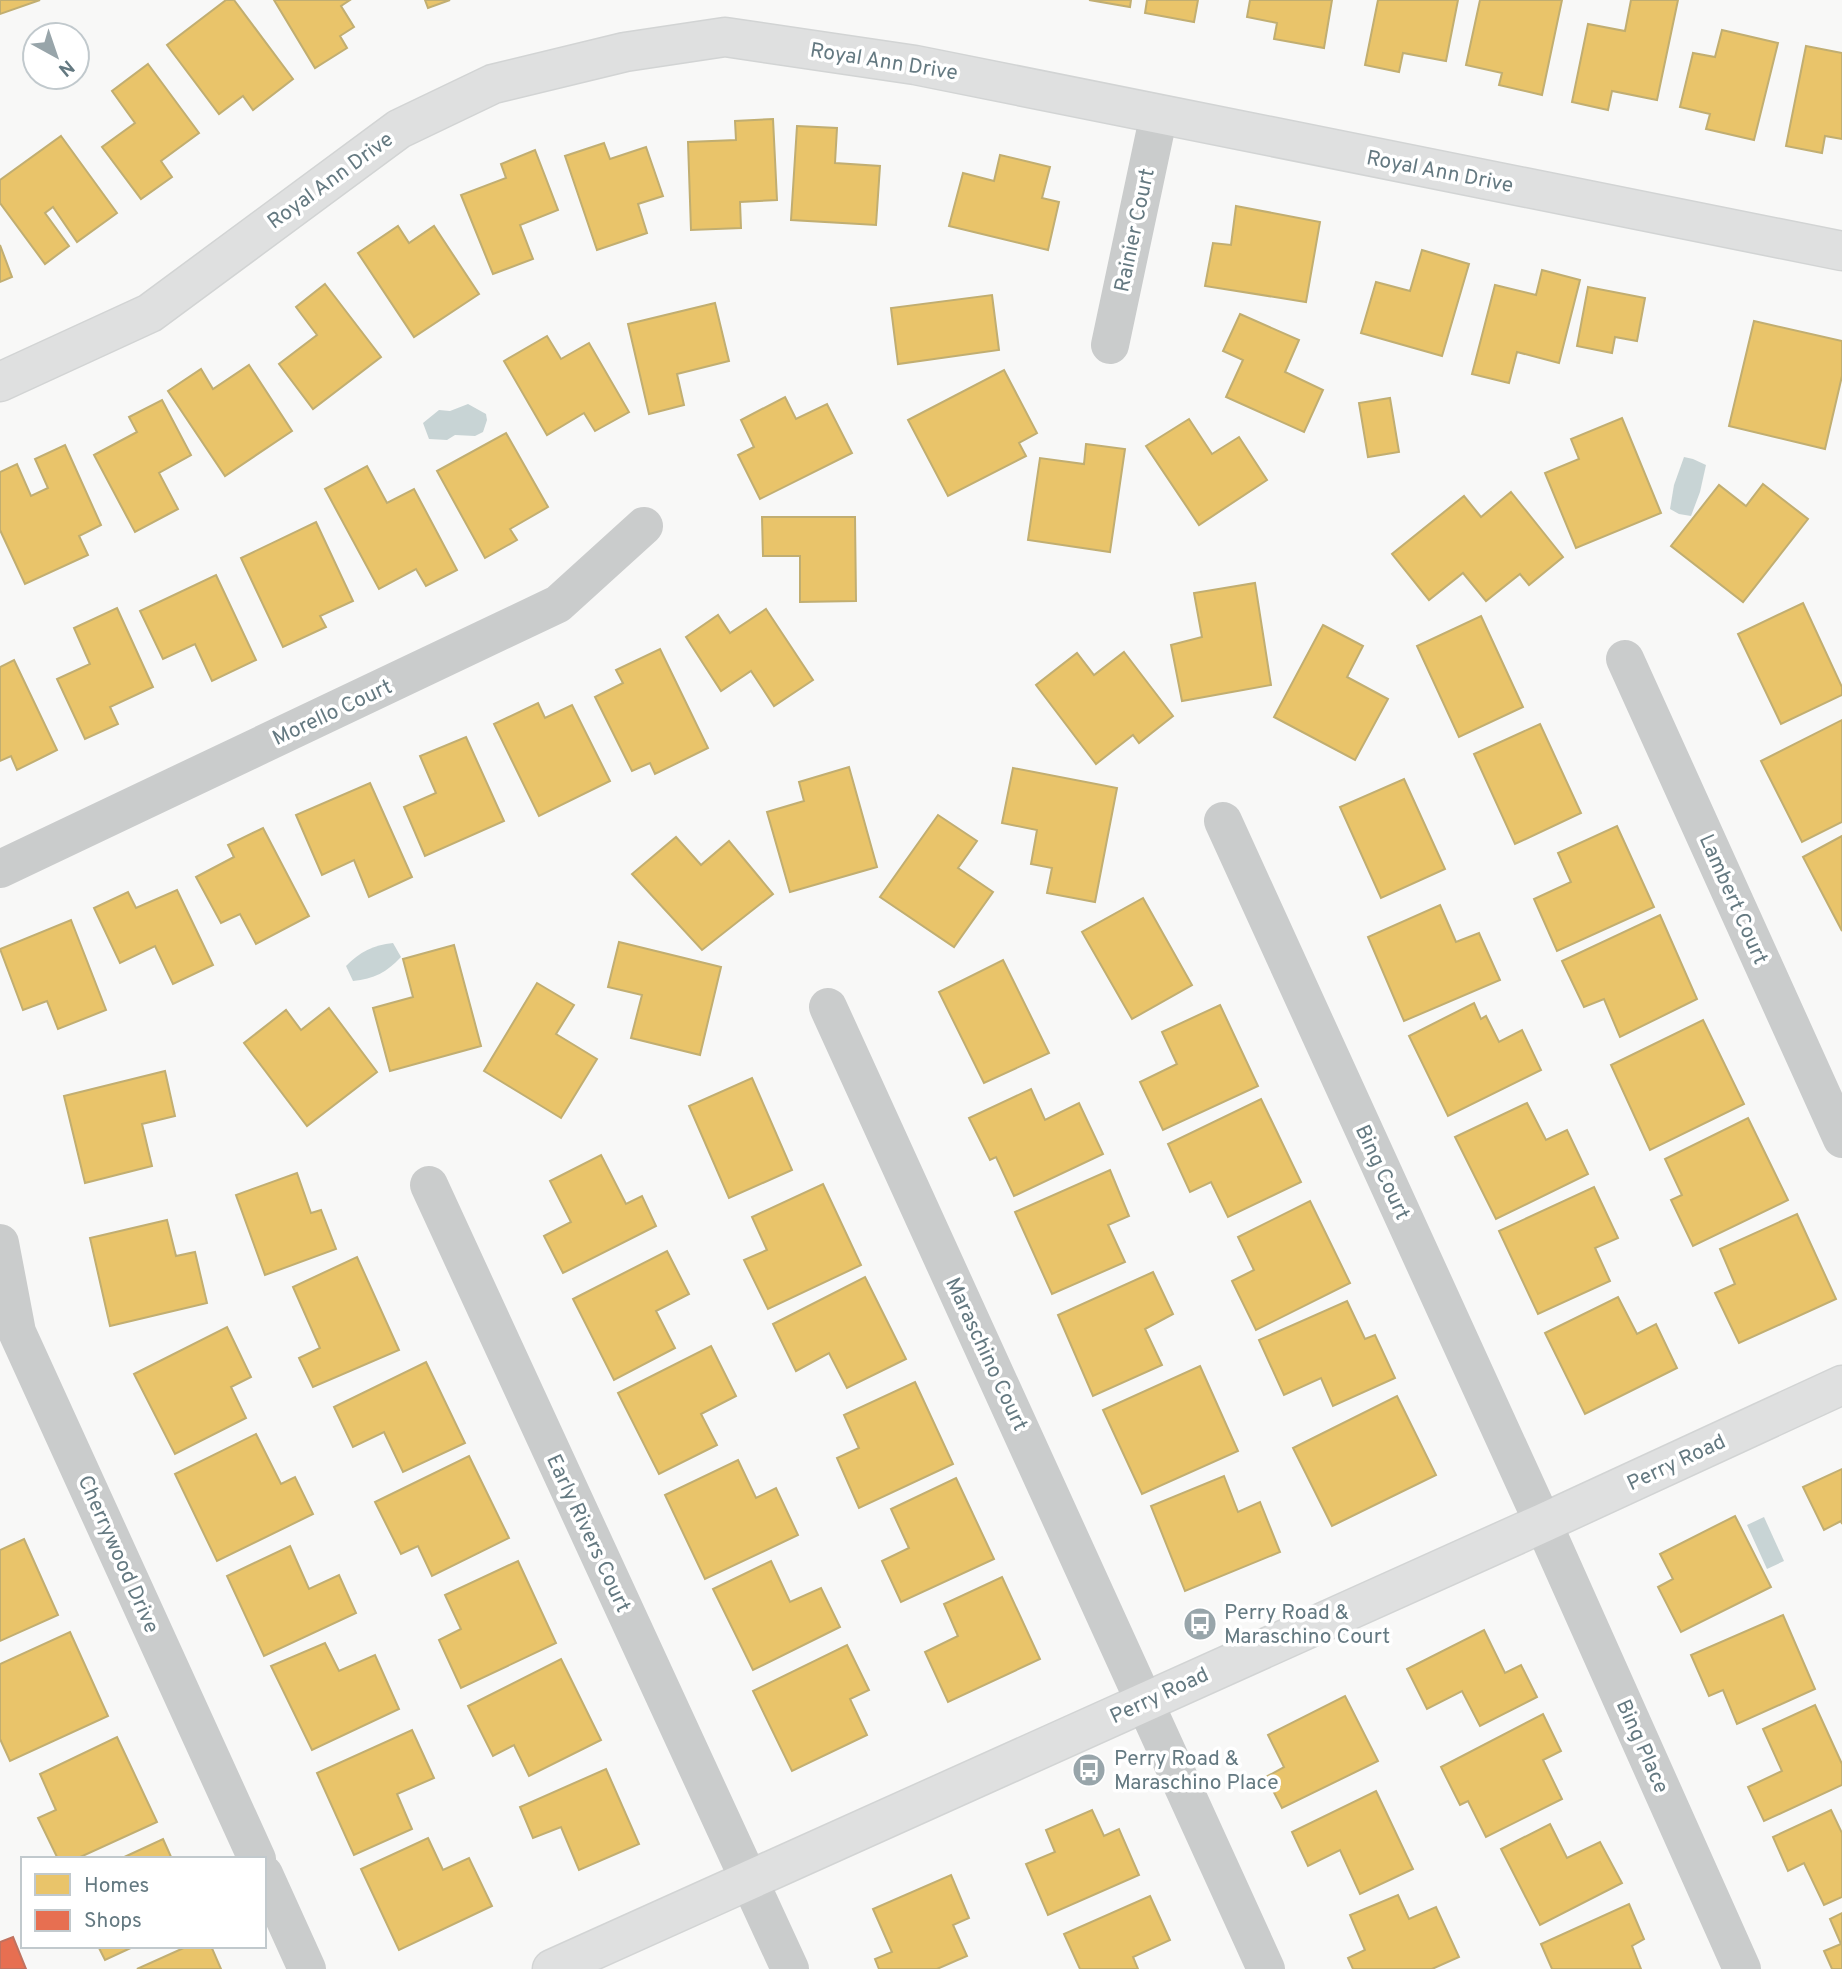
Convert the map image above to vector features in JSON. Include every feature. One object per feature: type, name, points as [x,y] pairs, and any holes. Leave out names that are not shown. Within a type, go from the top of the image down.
[{"type":"street","name":"Royal Ann Drive","points":[[0,382],[150,313],[399,129],[493,84],[625,52],[724,37],[915,65],[1842,251]]},
{"type":"street","name":"Rainier Court","points":[[1110,345],[1159,114]]},
{"type":"street","name":"Morello Court","points":[[0,869],[558,604],[644,526]]},
{"type":"street","name":"Lambert Court","points":[[1625,659],[1842,1139]]},
{"type":"street","name":"Bing Court","points":[[1223,821],[1543,1523]]},
{"type":"street","name":"Maraschino Court","points":[[828,1007],[1266,1969]]},
{"type":"street","name":"Early Rivers Court","points":[[429,1185],[790,1969]]},
{"type":"street","name":"Cherrywood Drive","points":[[0,1243],[18,1332],[256,1857]]},
{"type":"street","name":"Perry Road","points":[[552,1969],[1543,1523],[1842,1385]]},
{"type":"street","name":"Bing Place","points":[[1543,1523],[1742,1969]]},
{"type":"street","points":[[266,1878],[307,1969]]},
{"type":"shaded area","points":[[468,404],[486,414],[483,432],[475,436],[455,435],[447,440],[429,439],[423,423],[439,410],[450,411]]},
{"type":"shaded area","points":[[1684,457],[1706,465],[1691,516],[1670,509],[1674,485]]},
{"type":"shaded area","points":[[393,943],[401,957],[396,962],[374,976],[353,981],[346,966],[367,950]]},
{"type":"shaded area","points":[[1764,1517],[1784,1561],[1767,1569],[1747,1525]]},
{"type":"building: Homes","points":[[0,0],[40,0],[0,14]]},
{"type":"building: Homes","points":[[226,0],[234,0],[293,79],[253,110],[243,96],[219,114],[167,45]]},
{"type":"building: Homes","points":[[274,0],[350,0],[341,6],[354,27],[340,36],[347,48],[315,68]]},
{"type":"building: Homes","points":[[425,0],[450,0],[428,8]]},
{"type":"building: Homes","points":[[1089,0],[1131,0],[1130,7]]},
{"type":"building: Homes","points":[[1147,0],[1198,0],[1194,22],[1145,13]]},
{"type":"building: Homes","points":[[1250,0],[1332,0],[1324,48],[1274,39],[1277,23],[1247,17]]},
{"type":"building: Homes","points":[[1378,0],[1458,0],[1446,61],[1403,53],[1399,72],[1365,65]]},
{"type":"building: Homes","points":[[1480,0],[1562,0],[1542,95],[1499,85],[1502,73],[1466,65]]},
{"type":"building: Homes","points":[[1631,0],[1678,0],[1657,100],[1612,91],[1608,110],[1572,102],[1588,24],[1625,31]]},
{"type":"building: Homes","points":[[1722,30],[1778,43],[1754,140],[1706,129],[1710,114],[1680,107],[1693,53],[1715,57]]},
{"type":"building: Homes","points":[[1806,46],[1842,53],[1842,139],[1825,136],[1822,153],[1786,146]]},
{"type":"building: Homes","points":[[148,64],[199,133],[161,161],[172,177],[141,199],[102,147],[135,123],[112,91]]},
{"type":"building: Homes","points":[[773,119],[777,200],[740,202],[741,228],[691,230],[688,142],[736,140],[735,121]]},
{"type":"building: Homes","points":[[797,126],[837,128],[835,163],[880,166],[876,225],[791,220]]},
{"type":"building: Homes","points":[[61,136],[117,213],[77,242],[53,207],[45,213],[69,246],[45,264],[0,203],[0,180]]},
{"type":"building: Homes","points":[[604,143],[610,159],[646,147],[663,196],[638,204],[647,233],[597,250],[565,156]]},
{"type":"building: Homes","points":[[535,150],[558,210],[520,225],[533,259],[493,274],[461,195],[506,178],[501,164]]},
{"type":"building: Homes","points":[[1000,155],[1050,167],[1042,198],[1059,202],[1048,250],[949,226],[963,173],[994,181]]},
{"type":"building: Homes","points":[[1236,206],[1320,222],[1306,302],[1205,286],[1213,243],[1231,245]]},
{"type":"building: Homes","points":[[398,226],[409,243],[434,226],[479,294],[414,337],[358,253]]},
{"type":"building: Homes","points":[[0,245],[12,277],[0,282]]},
{"type":"building: Homes","points":[[1422,250],[1469,264],[1442,356],[1361,333],[1376,282],[1410,291]]},
{"type":"building: Homes","points":[[1542,270],[1580,280],[1559,363],[1517,352],[1509,383],[1472,374],[1495,285],[1536,295]]},
{"type":"building: Homes","points":[[325,284],[381,357],[313,409],[279,364],[317,335],[296,307]]},
{"type":"building: Homes","points":[[1588,287],[1645,298],[1637,341],[1615,337],[1612,353],[1577,346]]},
{"type":"building: Homes","points":[[992,295],[999,350],[898,364],[891,308]]},
{"type":"building: Homes","points":[[715,303],[729,361],[677,374],[684,405],[649,414],[628,324]]},
{"type":"building: Homes","points":[[1240,314],[1299,340],[1285,372],[1323,390],[1304,432],[1226,397],[1243,360],[1223,351]]},
{"type":"building: Homes","points":[[1754,321],[1842,341],[1842,376],[1825,449],[1729,426]]},
{"type":"building: Homes","points":[[547,336],[561,359],[589,343],[629,412],[595,431],[584,413],[547,435],[504,361]]},
{"type":"building: Homes","points":[[249,365],[292,431],[225,476],[168,391],[201,369],[213,389]]},
{"type":"building: Homes","points":[[1004,370],[1037,433],[1019,443],[1026,456],[948,496],[908,420]]},
{"type":"building: Homes","points":[[785,397],[796,419],[827,404],[852,453],[760,499],[738,455],[754,447],[741,420]]},
{"type":"building: Homes","points":[[1390,398],[1399,452],[1368,457],[1359,403]]},
{"type":"building: Homes","points":[[162,400],[191,455],[159,473],[178,509],[135,532],[94,455],[137,432],[129,417]]},
{"type":"building: Homes","points":[[1622,418],[1661,513],[1576,548],[1545,473],[1579,459],[1571,439]]},
{"type":"building: Homes","points":[[1189,419],[1212,454],[1239,437],[1267,480],[1199,525],[1146,446]]},
{"type":"building: Homes","points":[[506,433],[548,507],[510,529],[517,540],[485,558],[437,471]]},
{"type":"building: Homes","points":[[1086,444],[1125,449],[1110,552],[1028,540],[1040,458],[1084,464]]},
{"type":"building: Homes","points":[[65,445],[101,525],[79,536],[88,555],[25,584],[0,530],[0,472],[17,464],[31,496],[48,488],[35,459]]},
{"type":"building: Homes","points":[[367,466],[387,503],[414,489],[457,570],[426,586],[416,569],[379,589],[325,489]]},
{"type":"building: Homes","points":[[1763,484],[1808,519],[1743,602],[1671,546],[1719,485],[1746,506]]},
{"type":"building: Homes","points":[[1511,492],[1563,557],[1529,585],[1520,574],[1486,601],[1463,573],[1429,600],[1392,554],[1464,496],[1481,517]]},
{"type":"building: Homes","points":[[762,517],[855,517],[856,601],[800,602],[800,556],[763,556]]},
{"type":"building: Homes","points":[[316,522],[353,601],[320,616],[326,627],[283,647],[241,558]]},
{"type":"building: Homes","points":[[216,575],[256,660],[212,681],[195,644],[163,659],[140,611]]},
{"type":"building: Homes","points":[[1255,583],[1271,685],[1182,701],[1171,645],[1202,637],[1194,593]]},
{"type":"building: Homes","points":[[1803,603],[1842,687],[1842,695],[1781,724],[1738,634]]},
{"type":"building: Homes","points":[[117,608],[153,687],[110,707],[118,724],[85,739],[57,679],[90,664],[74,628]]},
{"type":"building: Homes","points":[[766,609],[813,680],[774,706],[751,671],[721,691],[686,637],[718,615],[730,633]]},
{"type":"building: Homes","points":[[1481,616],[1523,707],[1459,737],[1417,646]]},
{"type":"building: Homes","points":[[1323,625],[1363,646],[1347,677],[1388,699],[1355,760],[1274,717]]},
{"type":"building: Homes","points":[[660,649],[708,748],[655,774],[650,763],[632,771],[595,697],[623,683],[616,670]]},
{"type":"building: Homes","points":[[1124,652],[1173,716],[1139,743],[1133,735],[1096,764],[1036,685],[1077,653],[1094,675]]},
{"type":"building: Homes","points":[[14,660],[57,750],[17,770],[11,756],[0,761],[0,667]]},
{"type":"building: Homes","points":[[538,703],[545,718],[572,705],[610,781],[539,816],[494,724]]},
{"type":"building: Homes","points":[[1842,720],[1842,822],[1802,842],[1761,761]]},
{"type":"building: Homes","points":[[1540,724],[1581,813],[1515,844],[1474,754]]},
{"type":"building: Homes","points":[[466,737],[504,821],[425,856],[404,807],[436,793],[420,756]]},
{"type":"building: Homes","points":[[849,767],[877,867],[790,892],[767,812],[804,801],[799,782]]},
{"type":"building: Homes","points":[[1013,768],[1117,788],[1095,902],[1047,893],[1052,868],[1031,864],[1037,830],[1002,823]]},
{"type":"building: Homes","points":[[1404,779],[1445,869],[1381,898],[1340,807]]},
{"type":"building: Homes","points":[[370,783],[412,877],[369,897],[354,860],[322,875],[296,815]]},
{"type":"building: Homes","points":[[938,815],[977,841],[958,868],[993,892],[954,947],[880,897]]},
{"type":"building: Homes","points":[[1617,826],[1654,907],[1557,951],[1534,899],[1571,882],[1558,853]]},
{"type":"building: Homes","points":[[263,828],[309,916],[256,944],[240,914],[221,923],[196,877],[234,857],[228,845]]},
{"type":"building: Homes","points":[[1842,836],[1842,931],[1803,857]]},
{"type":"building: Homes","points":[[676,837],[701,865],[729,841],[773,894],[702,950],[632,874]]},
{"type":"building: Homes","points":[[177,890],[213,965],[173,984],[155,946],[120,963],[94,908],[128,892],[136,908]]},
{"type":"building: Homes","points":[[1143,898],[1192,985],[1132,1019],[1082,932]]},
{"type":"building: Homes","points":[[1440,905],[1456,942],[1479,933],[1500,980],[1404,1021],[1368,937]]},
{"type":"building: Homes","points":[[1660,915],[1697,999],[1620,1037],[1604,999],[1584,1007],[1562,961]]},
{"type":"building: Homes","points":[[71,920],[106,1010],[58,1029],[47,1001],[23,1010],[0,949]]},
{"type":"building: Homes","points":[[619,942],[721,967],[700,1055],[631,1038],[642,995],[608,987]]},
{"type":"building: Homes","points":[[454,945],[481,1046],[390,1071],[373,1008],[413,997],[403,959]]},
{"type":"building: Homes","points":[[1003,960],[1049,1053],[984,1083],[939,992]]},
{"type":"building: Homes","points":[[537,983],[574,1005],[556,1034],[597,1059],[561,1118],[484,1071]]},
{"type":"building: Homes","points":[[1474,1003],[1481,1019],[1486,1016],[1499,1042],[1522,1030],[1541,1070],[1448,1116],[1409,1036]]},
{"type":"building: Homes","points":[[1220,1005],[1258,1086],[1163,1130],[1140,1082],[1177,1064],[1162,1032]]},
{"type":"building: Homes","points":[[329,1008],[377,1072],[307,1126],[244,1043],[286,1010],[301,1030]]},
{"type":"building: Homes","points":[[1703,1020],[1744,1104],[1650,1150],[1611,1065]]},
{"type":"building: Homes","points":[[165,1071],[175,1116],[142,1124],[152,1166],[85,1183],[64,1096]]},
{"type":"building: Homes","points":[[752,1078],[792,1170],[729,1198],[689,1106]]},
{"type":"building: Homes","points":[[1031,1089],[1045,1120],[1079,1103],[1103,1154],[1014,1196],[996,1157],[990,1160],[969,1118]]},
{"type":"building: Homes","points":[[1261,1099],[1301,1182],[1228,1217],[1211,1182],[1190,1192],[1168,1144]]},
{"type":"building: Homes","points":[[1527,1103],[1546,1140],[1567,1130],[1588,1174],[1496,1219],[1455,1137]]},
{"type":"building: Homes","points":[[1748,1118],[1788,1200],[1693,1246],[1671,1200],[1682,1195],[1665,1159]]},
{"type":"building: Homes","points":[[601,1155],[626,1204],[642,1196],[656,1226],[563,1273],[544,1236],[571,1222],[550,1181]]},
{"type":"building: Homes","points":[[1110,1170],[1129,1216],[1108,1225],[1125,1262],[1052,1294],[1015,1212]]},
{"type":"building: Homes","points":[[297,1173],[311,1213],[321,1210],[336,1249],[265,1275],[236,1195]]},
{"type":"building: Homes","points":[[823,1184],[861,1265],[768,1309],[744,1260],[767,1250],[752,1217]]},
{"type":"building: Homes","points":[[1594,1187],[1618,1238],[1595,1248],[1610,1281],[1538,1314],[1499,1231]]},
{"type":"building: Homes","points":[[1310,1201],[1350,1283],[1256,1330],[1232,1281],[1254,1270],[1238,1237]]},
{"type":"building: Homes","points":[[1797,1214],[1836,1299],[1739,1343],[1715,1293],[1735,1284],[1720,1249]]},
{"type":"building: Homes","points":[[167,1220],[176,1256],[195,1252],[207,1303],[110,1326],[90,1238]]},
{"type":"building: Homes","points":[[667,1251],[689,1294],[656,1311],[675,1348],[614,1380],[573,1299]]},
{"type":"building: Homes","points":[[357,1257],[399,1350],[313,1387],[299,1358],[320,1348],[293,1287]]},
{"type":"building: Homes","points":[[1153,1272],[1173,1314],[1145,1329],[1162,1365],[1093,1396],[1058,1315]]},
{"type":"building: Homes","points":[[865,1277],[906,1359],[847,1388],[829,1353],[796,1371],[773,1324]]},
{"type":"building: Homes","points":[[1618,1297],[1637,1334],[1656,1324],[1677,1368],[1585,1414],[1545,1333]]},
{"type":"building: Homes","points":[[1347,1301],[1365,1339],[1375,1335],[1395,1378],[1333,1406],[1321,1378],[1284,1395],[1259,1340]]},
{"type":"building: Homes","points":[[227,1327],[251,1377],[231,1387],[246,1418],[175,1454],[134,1374]]},
{"type":"building: Homes","points":[[711,1346],[736,1396],[701,1414],[717,1445],[659,1474],[618,1393]]},
{"type":"building: Homes","points":[[426,1362],[465,1443],[403,1472],[384,1432],[353,1447],[334,1407]]},
{"type":"building: Homes","points":[[1200,1366],[1238,1451],[1142,1494],[1103,1410]]},
{"type":"building: Homes","points":[[915,1382],[953,1464],[859,1508],[837,1458],[859,1448],[844,1415]]},
{"type":"building: Homes","points":[[1397,1396],[1436,1475],[1332,1526],[1293,1448]]},
{"type":"building: Homes","points":[[256,1434],[281,1484],[295,1477],[313,1514],[217,1561],[175,1474]]},
{"type":"building: Homes","points":[[469,1456],[509,1538],[432,1576],[418,1546],[401,1554],[375,1502]]},
{"type":"building: Homes","points":[[738,1460],[756,1498],[776,1488],[798,1535],[705,1579],[665,1495]]},
{"type":"building: Homes","points":[[1842,1469],[1842,1524],[1841,1521],[1824,1530],[1803,1487]]},
{"type":"building: Homes","points":[[1224,1476],[1238,1512],[1260,1502],[1280,1552],[1185,1591],[1151,1506]]},
{"type":"building: Homes","points":[[956,1478],[994,1559],[901,1602],[882,1561],[909,1548],[891,1509]]},
{"type":"building: Homes","points":[[1735,1516],[1771,1587],[1681,1632],[1658,1587],[1673,1579],[1660,1554]]},
{"type":"building: Homes","points":[[24,1539],[58,1615],[0,1641],[0,1550]]},
{"type":"building: Homes","points":[[290,1546],[309,1589],[339,1575],[356,1613],[264,1656],[227,1576]]},
{"type":"building: Homes","points":[[518,1561],[556,1643],[461,1688],[439,1640],[461,1629],[445,1595]]},
{"type":"building: Homes","points":[[771,1561],[790,1602],[821,1588],[840,1627],[753,1670],[713,1589]]},
{"type":"building: Homes","points":[[1002,1577],[1040,1659],[948,1702],[925,1652],[958,1636],[944,1604]]},
{"type":"building: Homes","points":[[1783,1615],[1815,1689],[1737,1724],[1723,1690],[1709,1696],[1691,1655]]},
{"type":"building: Homes","points":[[1484,1630],[1505,1673],[1521,1665],[1537,1697],[1480,1726],[1462,1691],[1427,1709],[1407,1669]]},
{"type":"building: Homes","points":[[70,1632],[108,1716],[10,1761],[0,1739],[0,1664]]},
{"type":"building: Homes","points":[[325,1643],[339,1671],[375,1655],[399,1709],[312,1750],[271,1666]]},
{"type":"building: Homes","points":[[847,1645],[869,1690],[850,1699],[867,1735],[792,1771],[753,1691]]},
{"type":"building: Homes","points":[[561,1659],[601,1740],[529,1776],[514,1745],[493,1756],[468,1706]]},
{"type":"building: Homes","points":[[1345,1696],[1378,1761],[1282,1808],[1266,1777],[1284,1767],[1268,1735]]},
{"type":"building: Homes","points":[[1815,1705],[1842,1764],[1842,1785],[1764,1821],[1748,1787],[1782,1771],[1763,1729]]},
{"type":"building: Homes","points":[[1543,1714],[1561,1751],[1543,1760],[1562,1799],[1486,1837],[1468,1801],[1460,1805],[1441,1767]]},
{"type":"building: Homes","points":[[412,1730],[434,1778],[397,1794],[412,1829],[354,1855],[317,1773]]},
{"type":"building: Homes","points":[[117,1737],[157,1822],[80,1857],[57,1857],[38,1818],[56,1810],[40,1774]]},
{"type":"building: Homes","points":[[606,1769],[639,1844],[579,1870],[561,1827],[533,1838],[520,1807]]},
{"type":"building: Homes","points":[[1376,1791],[1413,1869],[1360,1894],[1340,1850],[1308,1866],[1292,1832]]},
{"type":"building: Homes","points":[[1092,1810],[1104,1836],[1119,1829],[1139,1875],[1048,1915],[1026,1864],[1055,1852],[1046,1830]]},
{"type":"building: Homes","points":[[1831,1810],[1842,1833],[1842,1897],[1824,1905],[1804,1863],[1788,1871],[1773,1837]]},
{"type":"building: Homes","points":[[1550,1824],[1567,1858],[1600,1842],[1622,1883],[1540,1925],[1501,1849]]},
{"type":"building: Homes","points":[[428,1838],[443,1870],[469,1858],[492,1906],[399,1950],[361,1869]]},
{"type":"building: Homes","points":[[163,1839],[171,1857],[124,1857]]},
{"type":"building: Homes","points":[[951,1875],[969,1918],[953,1925],[967,1956],[937,1969],[879,1969],[875,1959],[892,1952],[873,1909]]},
{"type":"building: Homes","points":[[1398,1895],[1409,1919],[1436,1907],[1459,1957],[1432,1969],[1353,1969],[1348,1958],[1365,1950],[1350,1915]]},
{"type":"building: Homes","points":[[1150,1896],[1170,1940],[1133,1957],[1138,1969],[1080,1969],[1064,1934]]},
{"type":"building: Homes","points":[[1629,1904],[1644,1939],[1632,1946],[1641,1969],[1552,1969],[1541,1944]]},
{"type":"building: Homes","points":[[1842,1913],[1842,1969],[1832,1969],[1824,1951],[1841,1944],[1830,1919]]},
{"type":"building: Homes","points":[[99,1948],[131,1948],[105,1960]]},
{"type":"building: Homes","points":[[184,1948],[212,1948],[221,1969],[137,1969]]},
{"type":"building: Shops","points":[[13,1937],[26,1969],[0,1969],[0,1942]]},
{"type":"place","name":"Perry Road & Maraschino Court","points":[[1200,1624]]},
{"type":"place","name":"Perry Road & Maraschino Place","points":[[1089,1770]]}]
